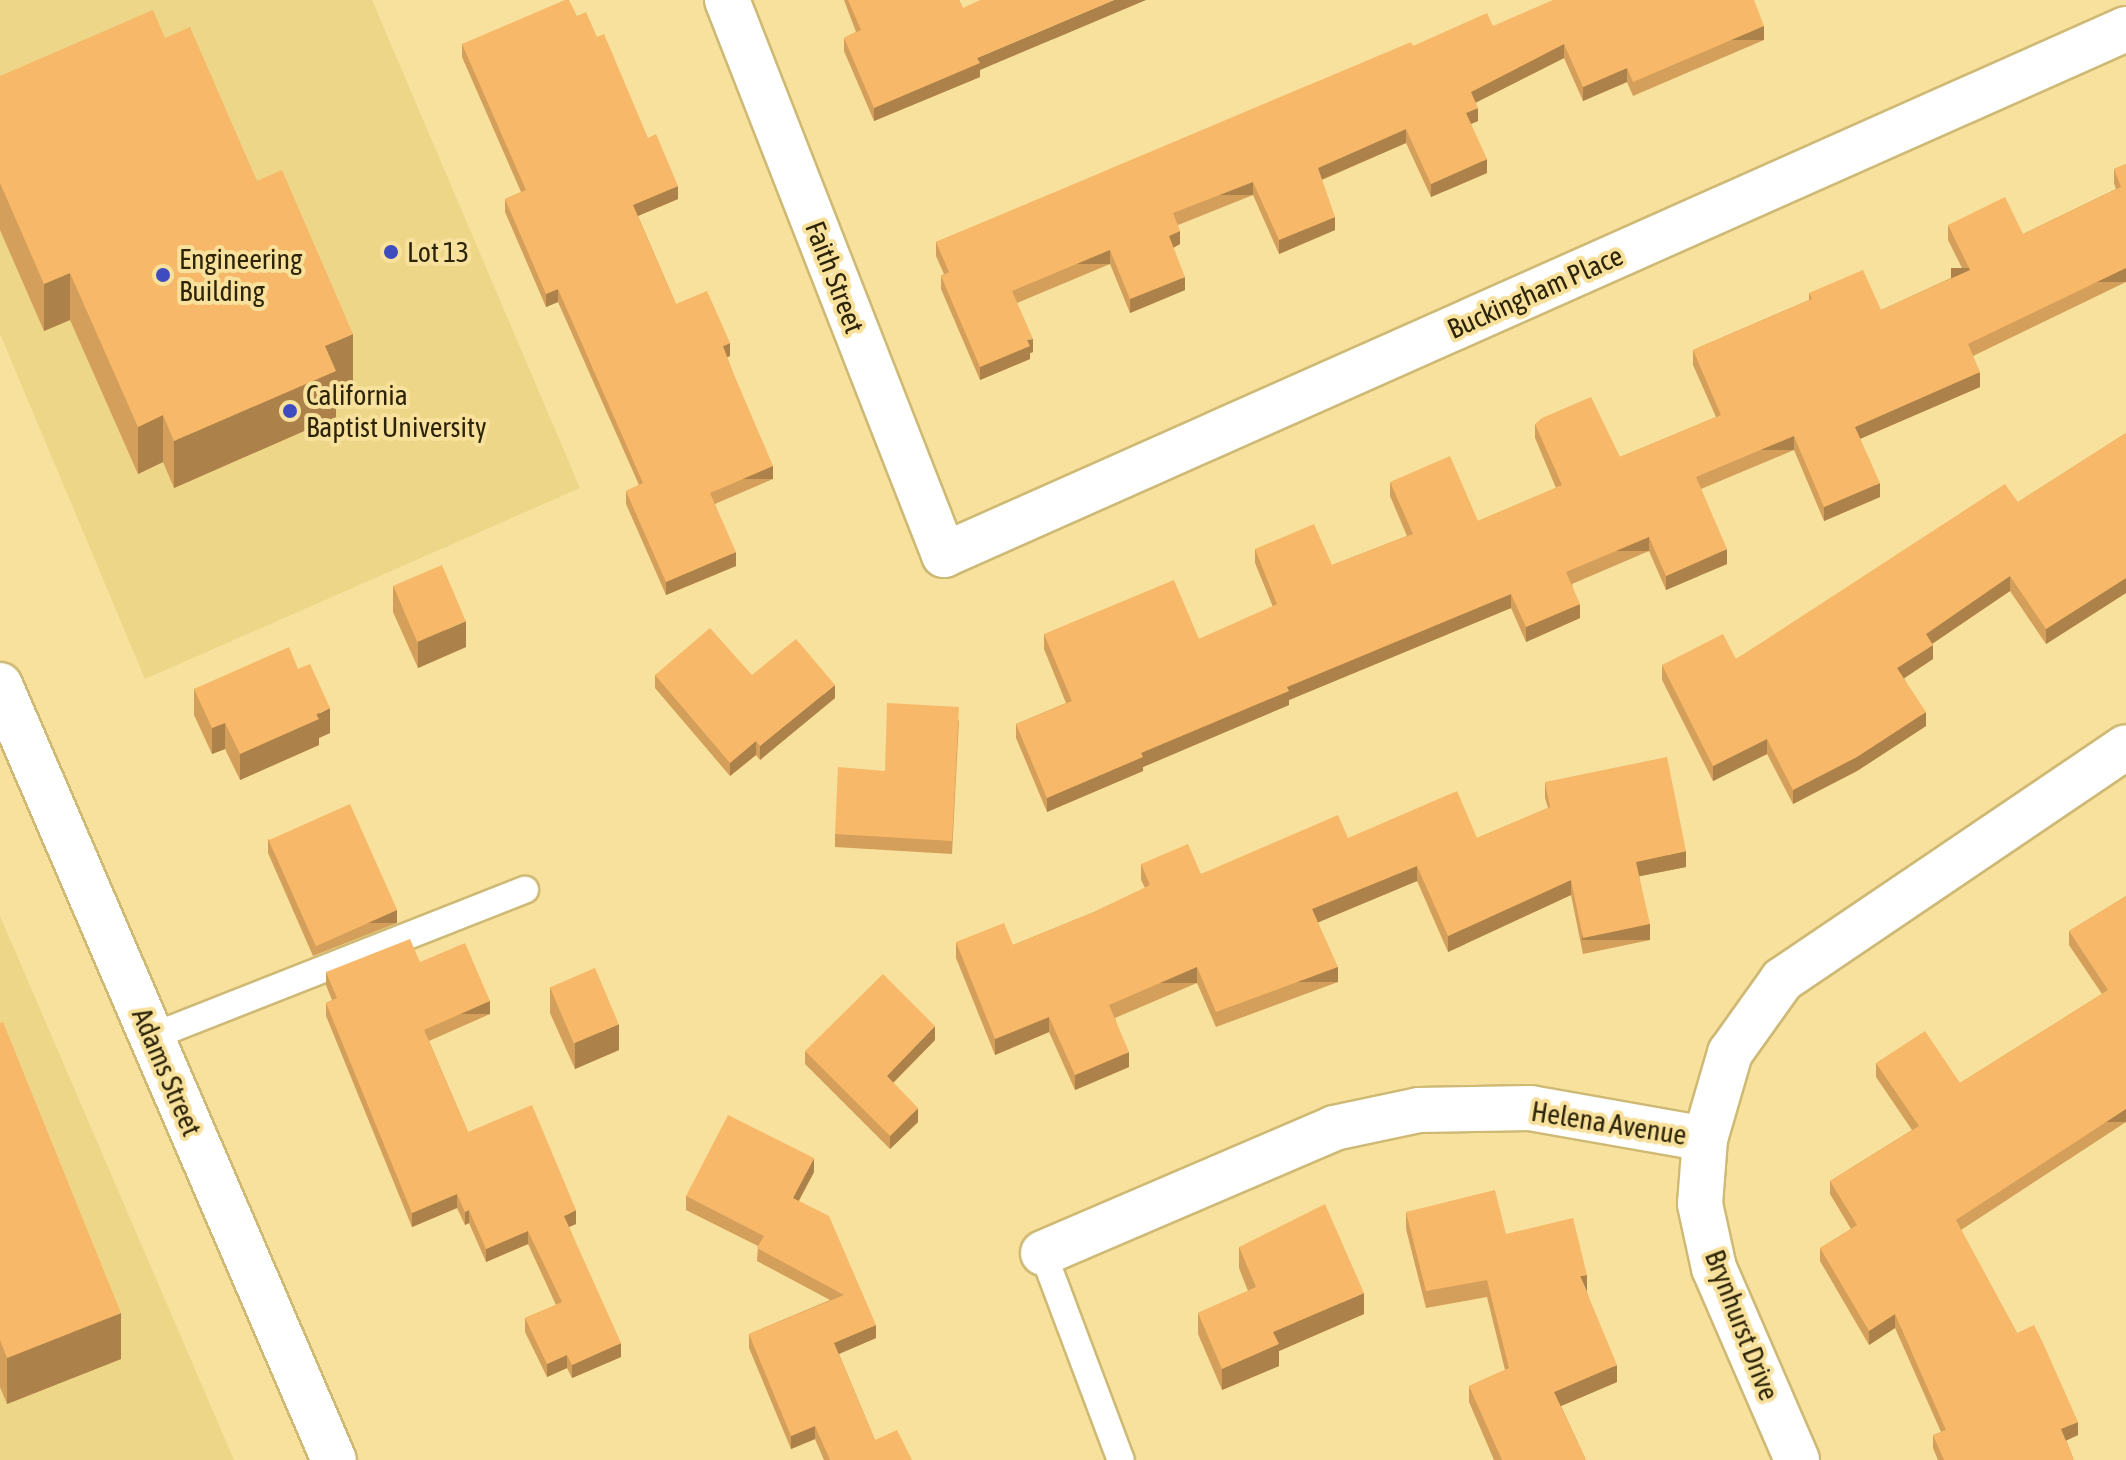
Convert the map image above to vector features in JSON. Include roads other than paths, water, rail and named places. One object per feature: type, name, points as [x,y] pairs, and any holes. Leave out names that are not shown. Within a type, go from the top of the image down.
[{"type":"street","name":"Faith Street","points":[[727,0],[944,555]]},
{"type":"street","name":"Buckingham Place","points":[[944,555],[2126,29]]},
{"type":"street","name":"Adams Street","points":[[0,685],[334,1460]]},
{"type":"street","name":"Helena Avenue","points":[[1043,1253],[1334,1128],[1419,1110],[1530,1108],[1705,1139],[1730,1053],[1782,980],[2126,747]]},
{"type":"street","name":"Brynhurst Drive","points":[[1705,1139],[1700,1204],[1714,1268],[1797,1460]]},
{"type":"lane","points":[[151,1037],[525,890]]},
{"type":"lane","points":[[1043,1253],[1121,1460]]},
{"type":"place","name":"Lot 13","points":[[391,252]]},
{"type":"place","name":"Engineering Building","points":[[163,275]]},
{"type":"place","name":"California Baptist University","points":[[290,411]]}]
